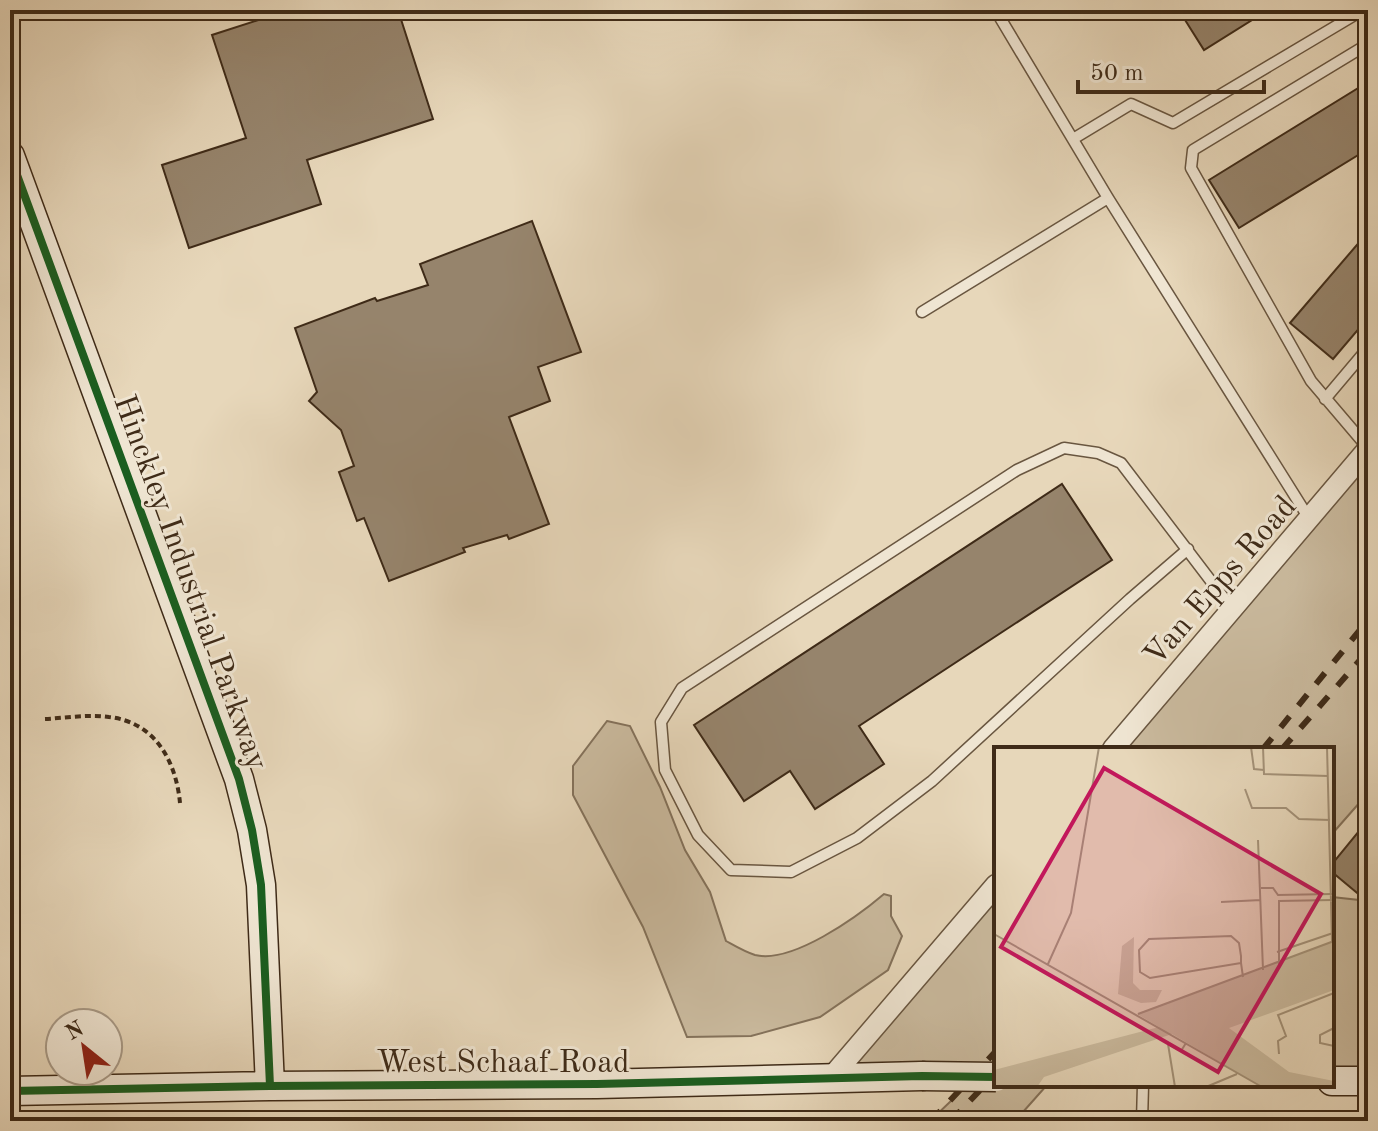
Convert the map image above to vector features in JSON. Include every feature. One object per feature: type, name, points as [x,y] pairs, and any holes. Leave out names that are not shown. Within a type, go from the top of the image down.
[{"type":"street","name":"Hinckley Industrial Parkway","points":[[10,156],[239,779],[261,885],[270,1086]]},
{"type":"street","name":"Van Epps Road","points":[[1115,747],[1368,449]]},
{"type":"street","points":[[830,1079],[994,887]]},
{"type":"street","name":"West Schaaf Road","points":[[10,1091],[994,1077]]},
{"type":"street","points":[[1334,1081],[1368,1081]]},
{"type":"lane","points":[[992,10],[999,16],[1108,198],[1310,520]]},
{"type":"lane","points":[[1073,139],[1131,104],[1173,123],[1363,10]]},
{"type":"lane","points":[[1368,44],[1193,150],[1191,168],[1311,381],[1368,449]]},
{"type":"lane","points":[[922,312],[1108,198]]},
{"type":"lane","points":[[1325,399],[1368,348]]},
{"type":"lane","points":[[1188,549],[932,781],[857,838],[791,872],[731,870],[698,835],[665,770],[661,722],[682,688],[1017,470],[1064,448],[1098,453],[1121,463],[1188,549],[1233,610]]},
{"type":"lane","points":[[1142,1121],[1143,1087]]},
{"type":"path","points":[[45,719],[109,717],[134,724],[156,741],[173,764],[180,803]]},
{"type":"shaded area","points":[[1368,449],[1368,793],[1334,832],[1334,747],[1115,747]]},
{"type":"shaded area","points":[[607,721],[630,726],[660,787],[685,850],[710,892],[726,941],[755,955],[787,952],[805,946],[841,926],[884,894],[891,896],[891,916],[902,936],[888,970],[820,1017],[751,1036],[687,1037],[643,927],[573,795],[573,766]]},
{"type":"shaded area","points":[[994,887],[994,1087],[1045,1087],[1015,1121],[930,1121],[976,1077],[830,1079]]},
{"type":"shaded area","points":[[1334,897],[1368,901],[1368,1081],[1334,1081]]},
{"type":"building","points":[[289,10],[398,10],[433,119],[307,160],[321,204],[189,248],[162,165],[246,138],[212,35]]},
{"type":"building","points":[[1268,10],[1204,50],[1180,12]]},
{"type":"building","points":[[1368,82],[1368,149],[1239,228],[1209,180]]},
{"type":"building","points":[[532,221],[581,352],[538,367],[550,401],[509,417],[549,524],[509,539],[507,535],[463,548],[465,552],[389,581],[364,518],[357,521],[339,472],[354,466],[341,430],[309,401],[317,392],[295,328],[375,298],[377,301],[428,285],[420,264]]},
{"type":"building","points":[[1368,232],[1368,318],[1333,359],[1290,323]]},
{"type":"building","points":[[10,436],[16,439],[15,529],[10,529]]},
{"type":"building","points":[[1062,484],[1112,560],[859,726],[884,764],[815,809],[790,771],[744,801],[694,725]]},
{"type":"building","points":[[1368,820],[1368,897],[1362,897],[1334,874],[1334,862]]},
{"type":"railway","points":[[1265,747],[1368,620]]},
{"type":"railway","points":[[1284,747],[1368,651]]},
{"type":"railway","points":[[931,1121],[994,1053]]},
{"type":"railway","points":[[951,1121],[994,1075]]},
{"type":"cycle path","points":[[10,156],[239,779],[261,885],[270,1086]]},
{"type":"cycle path","points":[[10,1091],[994,1077]]}]
